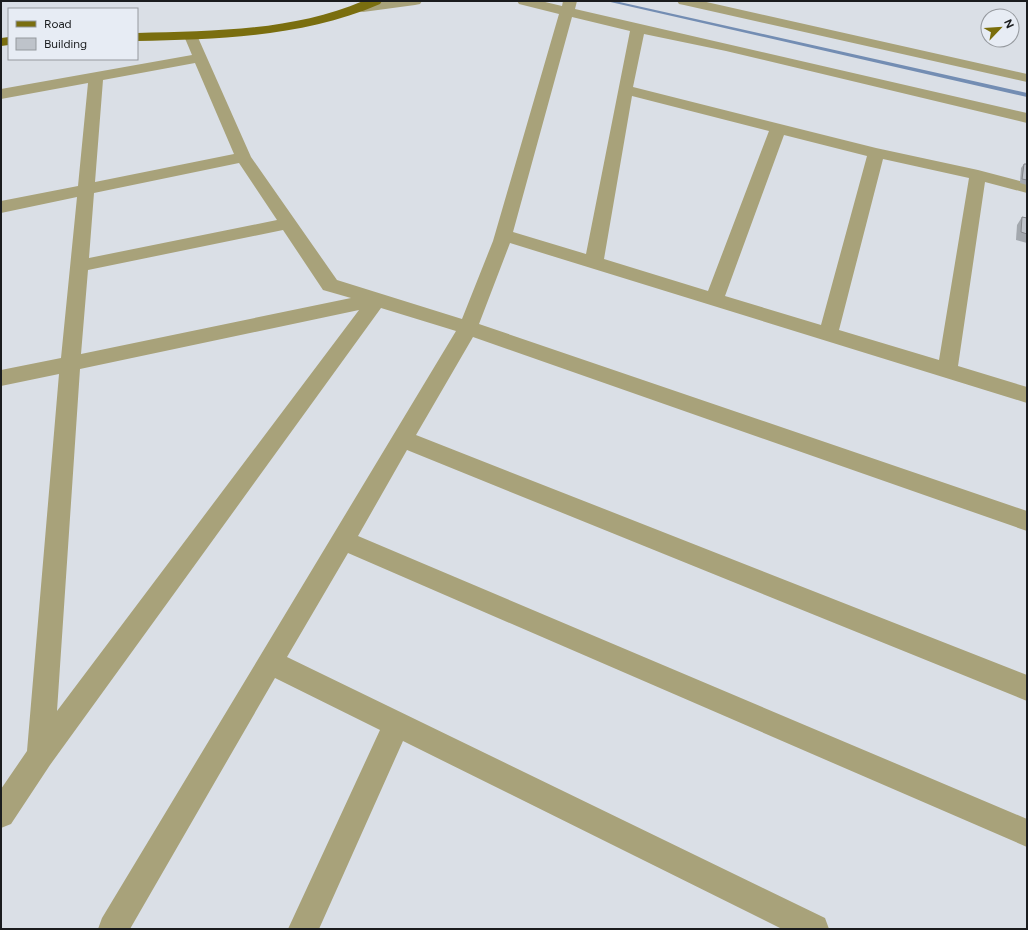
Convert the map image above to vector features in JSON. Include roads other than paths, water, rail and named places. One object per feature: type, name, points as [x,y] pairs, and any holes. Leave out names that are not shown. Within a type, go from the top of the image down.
[{"type":"main road","points":[[138,37],[191,36],[301,24],[330,18],[362,8],[375,1]]},
{"type":"street","points":[[362,8],[415,1]]},
{"type":"street","points":[[524,1],[568,6],[638,29],[726,47],[1027,118]]},
{"type":"street","points":[[684,1],[1027,78]]},
{"type":"street","points":[[113,929],[468,328],[504,235],[566,20],[568,6]]},
{"type":"street","points":[[594,262],[625,90],[638,29]]},
{"type":"street","points":[[191,36],[243,157],[330,285],[468,328],[1027,521]]},
{"type":"street","points":[[1,94],[200,58]]},
{"type":"street","points":[[40,755],[70,364],[96,77]]},
{"type":"street","points":[[625,90],[876,153],[978,175],[1027,188]]},
{"type":"street","points":[[714,299],[778,128]]},
{"type":"street","points":[[828,334],[876,153]]},
{"type":"street","points":[[1,207],[243,157]]},
{"type":"street","points":[[947,370],[978,175]]},
{"type":"street","points":[[79,266],[288,223]]},
{"type":"street","points":[[504,235],[1027,395]]},
{"type":"street","points":[[1,378],[377,300]]},
{"type":"street","points":[[1,814],[40,755],[377,300]]},
{"type":"street","points":[[402,439],[1027,688]]},
{"type":"street","points":[[343,540],[1027,832]]},
{"type":"street","points":[[270,662],[814,929]]},
{"type":"street","points":[[303,929],[397,724]]},
{"type":"waterway","points":[[608,1],[1027,95]]}]
